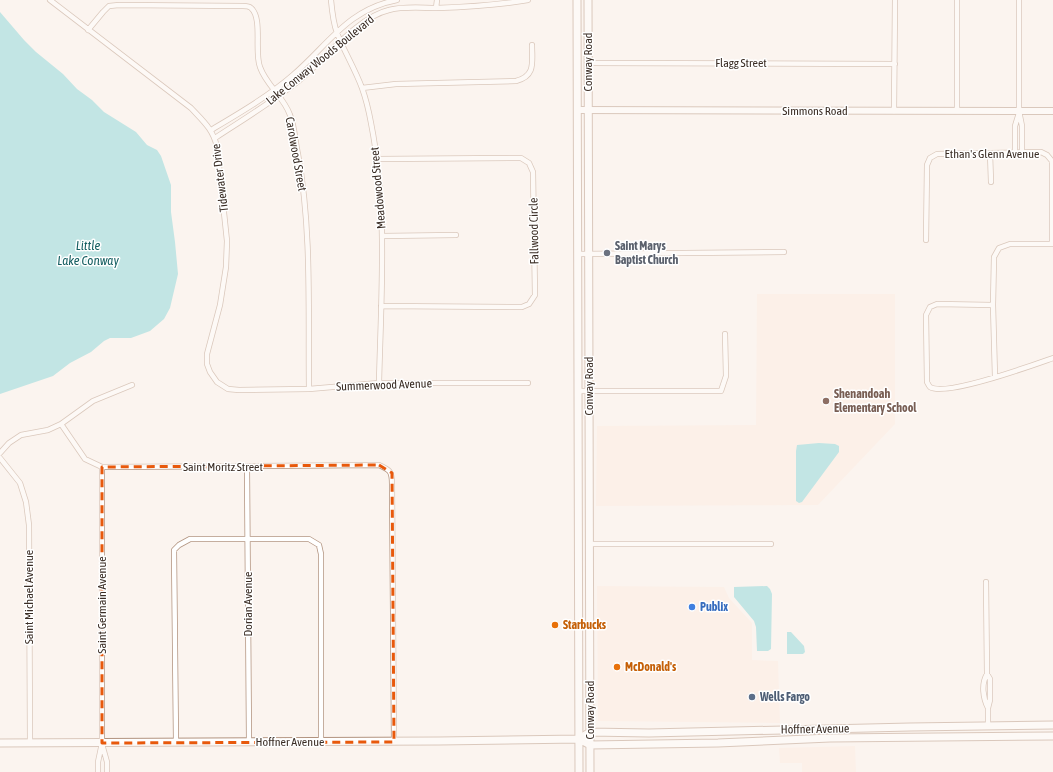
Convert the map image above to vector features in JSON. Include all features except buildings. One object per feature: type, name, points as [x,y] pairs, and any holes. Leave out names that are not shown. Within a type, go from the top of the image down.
[{"type":"main road","name":"Conway Road","points":[[577,0],[579,772]]},
{"type":"main road","name":"Conway Road","points":[[588,0],[590,772]]},
{"type":"main road","points":[[579,543],[583,558],[583,586],[590,594]]},
{"type":"main road","points":[[579,592],[585,602],[585,621],[590,634]]},
{"type":"main road","name":"Hoffner Avenue","points":[[590,732],[1053,725]]},
{"type":"main road","points":[[830,738],[837,732],[882,731],[892,727]]},
{"type":"main road","points":[[798,739],[805,736],[818,736],[825,733],[828,729]]},
{"type":"main road","points":[[1028,736],[1033,730],[1053,729]]},
{"type":"main road","points":[[579,739],[590,732]]},
{"type":"main road","name":"Hoffner Avenue","points":[[0,743],[394,742],[579,739],[590,745],[718,743],[830,738],[1053,736]]},
{"type":"street","name":"Tidewater Drive","points":[[50,0],[191,108],[211,130],[215,138],[227,241],[226,267],[220,305],[207,354],[207,364],[210,372],[217,382],[228,389],[239,390]]},
{"type":"street","name":"Meadowood Street","points":[[331,0],[333,18],[337,32],[362,88],[371,122],[377,159],[381,198],[382,236],[379,383]]},
{"type":"street","name":"Lake Conway Woods Boulevard","points":[[211,130],[275,89],[293,75],[350,20],[368,8],[397,0]]},
{"type":"street","points":[[436,8],[437,0]]},
{"type":"street","name":"Lake Conway Woods Boulevard","points":[[215,138],[280,95],[302,78],[341,41],[371,17],[388,10],[492,5],[528,0]]},
{"type":"street","points":[[894,111],[895,0]]},
{"type":"street","points":[[957,0],[957,111]]},
{"type":"street","points":[[1019,0],[1019,111],[1022,126],[1022,153]]},
{"type":"street","name":"Carolwood Street","points":[[88,30],[109,6],[243,6],[250,7],[254,11],[257,19],[259,66],[280,95],[290,115],[303,181],[307,236],[309,389]]},
{"type":"street","points":[[362,88],[396,84],[516,81],[523,79],[529,74],[532,68],[532,45]]},
{"type":"street","name":"Flagg Street","points":[[588,63],[895,64]]},
{"type":"street","name":"Simmons Road","points":[[578,110],[1053,111]]},
{"type":"street","points":[[1015,153],[1015,126],[1019,111]]},
{"type":"street","name":"Ethan's Glenn Avenue","points":[[926,240],[927,165],[930,158],[937,154],[1041,152],[1047,155],[1052,161],[1052,244]]},
{"type":"street","points":[[990,153],[991,182]]},
{"type":"street","name":"Fallwood Circle","points":[[377,159],[521,158],[529,164],[533,172],[535,295],[529,304],[522,307],[381,306]]},
{"type":"street","points":[[382,236],[456,235]]},
{"type":"street","points":[[995,378],[993,305],[994,257],[999,248],[1010,244],[1052,244]]},
{"type":"street","points":[[578,254],[784,252]]},
{"type":"street","points":[[993,305],[937,304],[930,307],[926,315],[927,382],[931,387],[951,389],[995,378],[1053,358]]},
{"type":"street","points":[[578,391],[721,391],[726,376],[726,334]]},
{"type":"street","name":"Summerwood Avenue","points":[[239,390],[309,389],[379,383],[528,382]]},
{"type":"street","points":[[0,453],[9,443],[21,435],[48,430],[61,424],[93,401],[132,385]]},
{"type":"street","name":"Saint Moritz Street","points":[[61,424],[85,459],[102,467],[378,465],[388,469],[392,473],[394,742]]},
{"type":"street","name":"Saint Michael Avenue","points":[[0,458],[20,483],[26,502],[29,525],[30,743]]},
{"type":"street","name":"Saint Germain Avenue","points":[[102,467],[102,743]]},
{"type":"street","name":"Dorian Avenue","points":[[247,467],[249,742]]},
{"type":"street","points":[[578,485],[589,487]]},
{"type":"street","points":[[578,496],[589,487]]},
{"type":"street","points":[[176,742],[174,550],[179,545],[190,539],[309,539],[319,546],[321,554],[321,742]]},
{"type":"street","points":[[589,544],[771,544]]},
{"type":"street","points":[[986,582],[988,674],[990,679],[988,726]]},
{"type":"street","points":[[98,772],[98,762],[102,743]]},
{"type":"street","points":[[102,743],[107,762],[107,772]]},
{"type":"highlighted area","points":[[379,465],[392,473],[394,742],[102,743],[102,467]]},
{"type":"shaded area","name":"Shenandoah Elementary School","points":[[757,294],[895,294],[895,424],[818,505],[596,506],[597,426],[756,425]]},
{"type":"shaded area","points":[[597,586],[724,587],[729,598],[752,623],[752,660],[778,661],[780,723],[598,721]]},
{"type":"shaded area","points":[[855,746],[856,772],[802,772],[802,763],[780,763],[779,748]]},
{"type":"water","name":"Little Lake Conway","points":[[0,12],[36,52],[63,74],[77,89],[92,100],[104,112],[136,132],[147,145],[157,150],[161,156],[171,185],[171,212],[178,274],[170,308],[164,319],[150,331],[131,338],[110,338],[91,352],[70,363],[53,376],[0,394]]},
{"type":"water","points":[[819,443],[835,444],[839,446],[839,452],[802,502],[799,503],[796,501],[797,445]]},
{"type":"water","points":[[767,586],[772,594],[771,649],[768,651],[757,651],[756,627],[754,621],[734,597],[734,587]]},
{"type":"water","points":[[787,632],[791,632],[804,646],[805,652],[803,654],[787,654]]},
{"type":"place","name":"Saint Marys Baptist Church","points":[[607,253]]},
{"type":"place","name":"Shenandoah Elementary School","points":[[826,401]]},
{"type":"place","name":"Publix","points":[[692,607]]},
{"type":"place","name":"Starbucks","points":[[555,625]]},
{"type":"place","name":"McDonald's","points":[[617,667]]},
{"type":"place","name":"Wells Fargo","points":[[752,697]]}]
